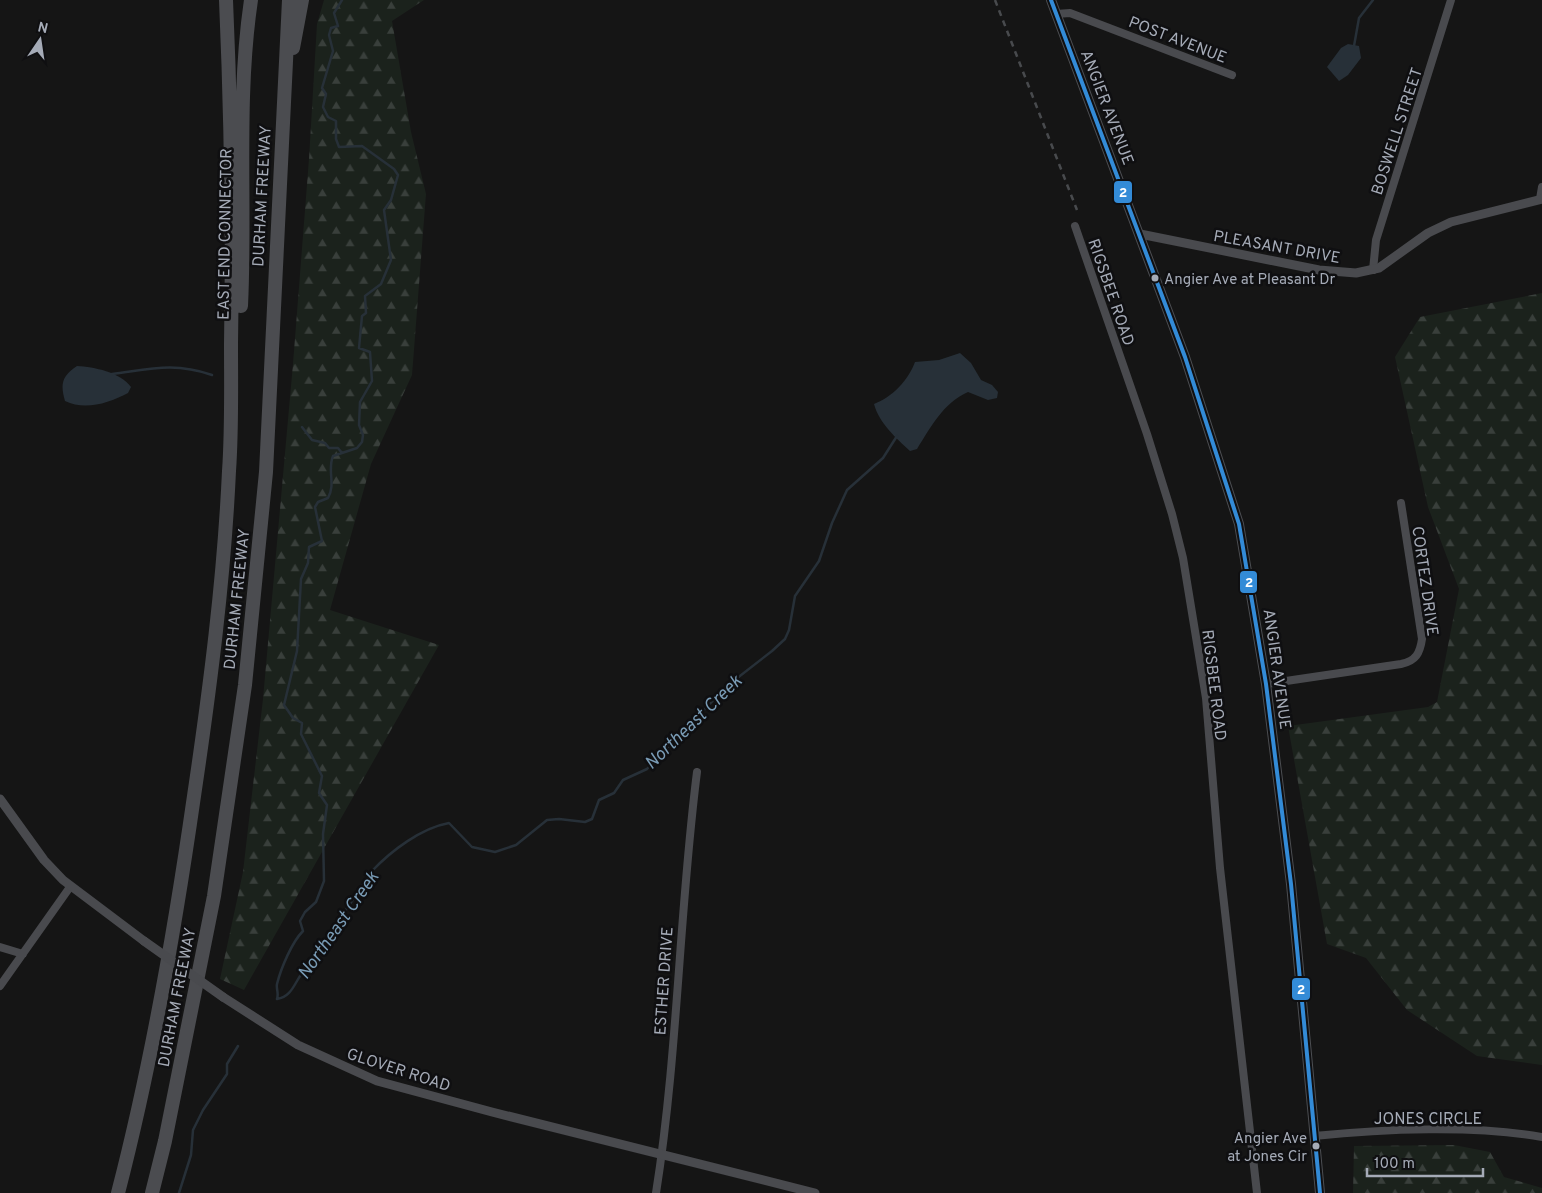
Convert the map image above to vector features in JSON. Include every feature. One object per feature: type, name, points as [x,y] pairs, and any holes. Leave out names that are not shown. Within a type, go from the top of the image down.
[{"type":"highway","name":"DURHAM FREEWAY","points":[[118,1193],[155,1030],[179,905],[210,681],[230,470],[232,176],[226,0]]},
{"type":"highway","name":"EAST END CONNECTOR","points":[[230,470],[242,282],[244,82],[251,0]]},
{"type":"highway","name":"DURHAM FREEWAY","points":[[152,1193],[165,1141],[214,896],[245,685],[266,472],[289,0]]},
{"type":"highway","points":[[282,118],[302,0]]},
{"type":"main road","name":"ANGIER AVENUE","points":[[1051,0],[1185,357],[1233,503],[1254,608],[1266,684],[1291,884],[1320,1193]]},
{"type":"street","name":"BOSWELL STREET","points":[[1373,270],[1376,240],[1451,0]]},
{"type":"street","name":"POST AVENUE","points":[[1056,14],[1070,13],[1232,75]]},
{"type":"street","points":[[1541,199],[1542,187]]},
{"type":"street","name":"PLEASANT DRIVE","points":[[1140,234],[1333,273],[1356,273],[1373,270],[1389,263],[1428,233],[1445,224],[1541,199]]},
{"type":"street","name":"RIGSBEE ROAD","points":[[1075,226],[1147,434],[1172,514],[1183,558],[1206,698],[1220,868],[1257,1193]]},
{"type":"street","name":"CORTEZ DRIVE","points":[[1266,684],[1401,664],[1414,660],[1417,656],[1422,640],[1401,503]]},
{"type":"street","name":"ESTHER DRIVE","points":[[656,1193],[668,1095],[687,845],[697,772]]},
{"type":"street","name":"GLOVER ROAD","points":[[0,799],[44,860],[70,887],[222,997],[298,1046],[377,1081],[492,1112],[815,1193]]},
{"type":"street","points":[[0,986],[70,887]]},
{"type":"street","points":[[0,947],[22,954]]},
{"type":"street","name":"JONES CIRCLE","points":[[1314,1136],[1362,1132],[1447,1131],[1500,1132],[1542,1137]]},
{"type":"green space","points":[[324,0],[424,0],[392,21],[411,132],[426,194],[412,375],[371,464],[330,610],[439,645],[244,990],[220,979],[243,872],[263,699],[293,364],[309,159],[317,24]]},
{"type":"green space","points":[[1542,293],[1542,1065],[1477,1056],[1407,1010],[1366,958],[1327,944],[1288,726],[1428,707],[1437,702],[1459,589],[1428,507],[1395,357],[1420,317]]},
{"type":"green space","points":[[1454,1145],[1490,1152],[1504,1177],[1542,1188],[1542,1193],[1353,1193],[1354,1146]]},
{"type":"shaded area","points":[[1348,44],[1359,46],[1361,58],[1348,75],[1339,81],[1327,67],[1341,48]]},
{"type":"shaded area","points":[[960,353],[971,363],[981,380],[992,385],[998,392],[997,398],[988,400],[968,392],[959,397],[951,402],[938,416],[917,449],[910,451],[884,424],[874,404],[899,388],[915,362],[939,360]]},
{"type":"shaded area","points":[[77,366],[99,369],[114,374],[131,387],[128,393],[105,403],[89,406],[65,401],[63,385],[65,377]]},
{"type":"waterway","points":[[342,0],[334,13],[338,26],[331,28],[329,35],[333,51],[322,88],[326,94],[323,107],[328,117],[336,121],[336,139],[339,147],[362,146],[394,169],[398,175],[391,200],[384,210],[391,260],[381,284],[365,296],[366,313],[362,316],[359,348],[370,352],[372,381],[360,402],[359,425],[363,435],[362,442],[357,448],[333,456],[331,461],[332,482],[330,493],[328,498],[318,502],[315,507],[322,541],[309,547],[308,563],[301,579],[297,651],[284,705],[293,718],[302,723],[301,734],[322,776],[319,793],[327,805],[323,834],[324,881],[316,902],[305,912],[300,921],[303,931],[291,948],[281,971],[277,984],[277,999],[288,994],[291,990],[372,871],[397,848],[417,835],[449,823],[472,847],[495,852],[516,845],[547,820],[559,819],[585,822],[592,819],[599,800],[614,793],[623,780],[647,769],[727,686],[785,639],[789,630],[795,596],[819,561],[832,523],[847,490],[883,458],[897,436]]},
{"type":"waterway","points":[[1354,46],[1359,18],[1373,0]]},
{"type":"waterway","points":[[112,374],[174,368],[212,375]]},
{"type":"waterway","points":[[302,427],[312,440],[325,443],[329,448],[338,448],[342,453]]},
{"type":"waterway","name":"Northeast Creek","points":[[179,1193],[191,1155],[193,1130],[203,1110],[227,1074],[227,1064],[238,1046]]},
{"type":"railway","points":[[995,0],[1077,210]]},
{"type":"transit line","name":"2","points":[[1051,0],[1185,357],[1239,524],[1266,684],[1291,884],[1320,1193]]},
{"type":"place","name":"Angier Ave at Pleasant Dr","points":[[1155,278]]},
{"type":"place","name":"Angier Ave at Jones Cir","points":[[1316,1146]]}]
